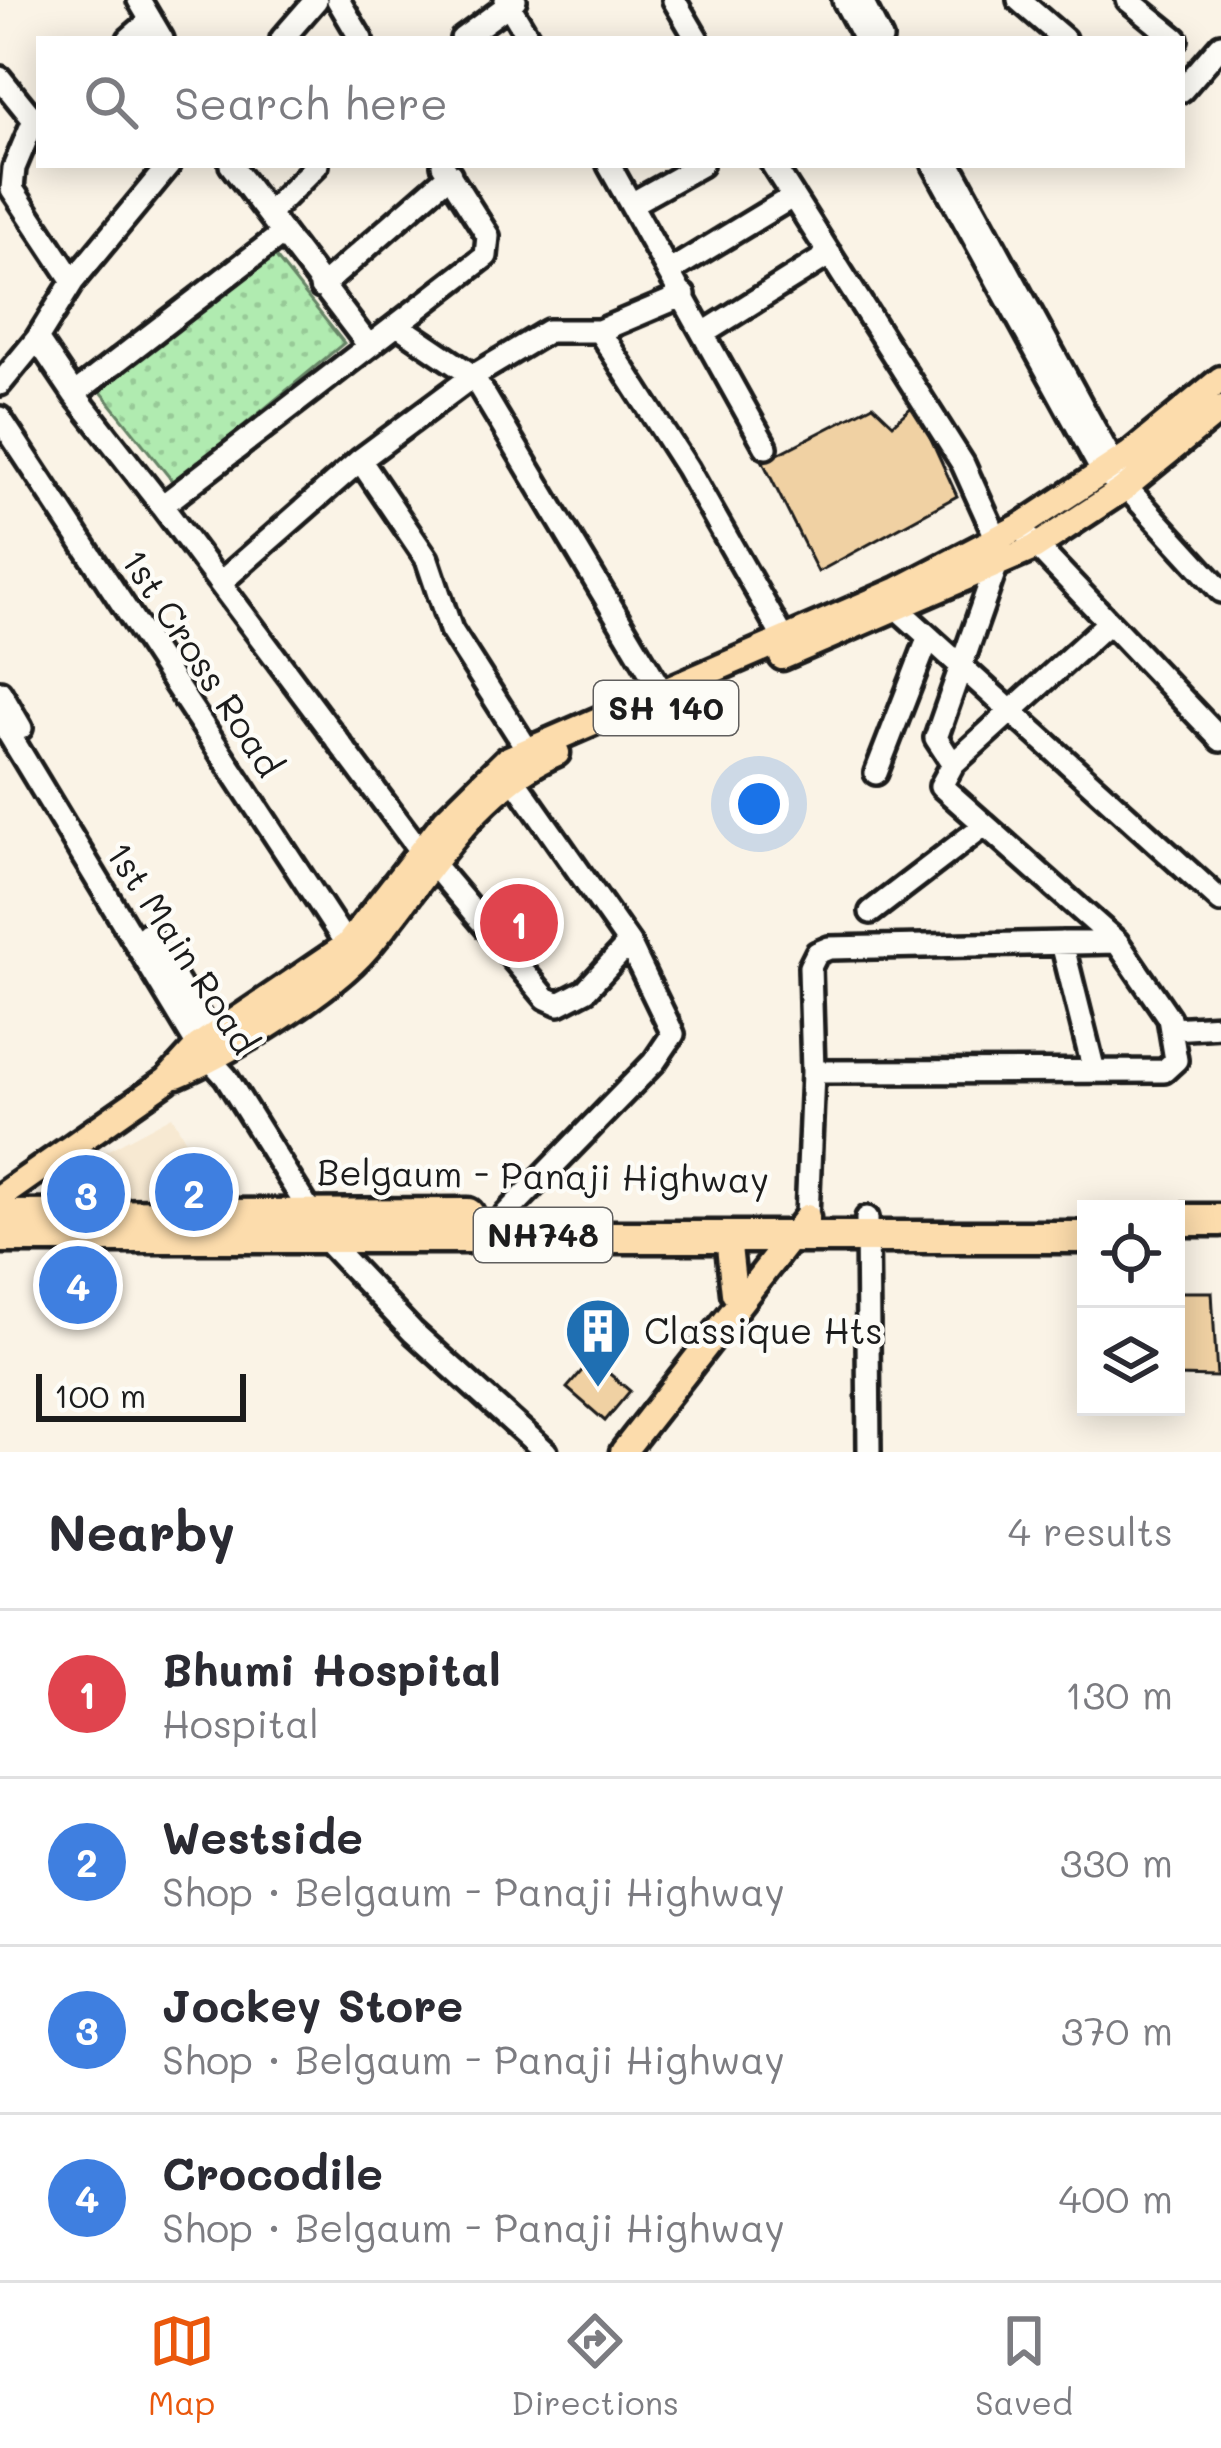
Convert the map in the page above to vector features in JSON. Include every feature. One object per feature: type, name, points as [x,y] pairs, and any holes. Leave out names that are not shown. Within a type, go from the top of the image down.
[{"type":"highway","name":"Belgaum - Panaji Highway","points":[[0,1237],[506,1214],[792,1227],[1077,1220]]},
{"type":"highway","name":"Belgaum - Panaji Highway","points":[[0,1216],[728,1237],[792,1227]]},
{"type":"highway","points":[[1185,1220],[1221,1220]]},
{"type":"highway","name":"Belgaum - Panaji Highway","points":[[867,1227],[1077,1238]]},
{"type":"highway","points":[[1185,1238],[1221,1238]]},
{"type":"main road","name":"SH 140","points":[[1114,475],[1221,379]]},
{"type":"main road","name":"SH 140","points":[[0,1197],[167,1080],[355,961],[490,773],[899,610],[997,564],[1114,475],[1221,409]]},
{"type":"main road","name":"SH 140","points":[[213,1055],[347,945],[427,858],[532,756],[662,692],[898,590],[996,537],[1028,537]]},
{"type":"main road","points":[[609,1452],[792,1227]]},
{"type":"main road","points":[[623,1452],[792,1227]]},
{"type":"main road","points":[[728,1237],[734,1294]]},
{"type":"street","points":[[139,0],[156,30]]},
{"type":"street","points":[[285,36],[316,0]]},
{"type":"street","points":[[338,0],[359,36]]},
{"type":"street","points":[[674,0],[695,36]]},
{"type":"street","points":[[844,0],[863,36]]},
{"type":"street","points":[[861,0],[879,36]]},
{"type":"street","points":[[1019,0],[1061,36]]},
{"type":"street","points":[[1128,0],[1173,36]]},
{"type":"street","points":[[465,36],[510,2],[527,36]]},
{"type":"street","points":[[1185,43],[1214,55],[1185,87]]},
{"type":"street","points":[[0,78],[36,117]]},
{"type":"street","points":[[36,120],[6,195],[73,281]]},
{"type":"street","points":[[0,384],[37,339],[73,281],[167,168]]},
{"type":"street","points":[[233,168],[369,346]]},
{"type":"street","points":[[270,212],[314,168]]},
{"type":"street","points":[[611,168],[766,447]]},
{"type":"street","points":[[633,203],[696,168]]},
{"type":"street","points":[[775,168],[963,464],[996,537]]},
{"type":"street","points":[[936,168],[1114,475],[1221,591]]},
{"type":"street","points":[[952,168],[1114,475]]},
{"type":"street","points":[[161,506],[470,272],[489,248],[488,236],[447,169],[321,287]]},
{"type":"street","points":[[670,271],[792,197]]},
{"type":"street","points":[[74,394],[282,234]]},
{"type":"street","points":[[704,333],[830,254]]},
{"type":"street","points":[[220,583],[360,460],[529,338],[565,328],[599,331],[684,296]]},
{"type":"street","points":[[398,326],[473,376],[662,692]]},
{"type":"street","points":[[599,331],[688,468],[784,639]]},
{"type":"street","points":[[37,339],[427,858],[546,998],[559,1004],[586,990],[629,943]]},
{"type":"street","name":"1st Cross Road","points":[[0,418],[347,945]]},
{"type":"street","points":[[360,460],[428,560],[451,630],[532,756]]},
{"type":"street","points":[[1028,537],[1221,740]]},
{"type":"street","points":[[953,764],[939,751],[935,738],[997,564]]},
{"type":"street","points":[[899,610],[1221,901]]},
{"type":"street","points":[[813,1072],[1164,1071],[1176,1060],[1171,1029],[1117,942],[941,786],[953,764],[1108,623]]},
{"type":"street","points":[[876,773],[928,639]]},
{"type":"street","points":[[0,692],[213,1055]]},
{"type":"street","name":"1st Main Road","points":[[0,719],[7,746],[213,1055],[316,1224],[413,1332],[546,1452]]},
{"type":"street","points":[[506,1214],[654,1062],[673,1034],[629,943],[513,778]]},
{"type":"street","points":[[871,911],[982,826]]},
{"type":"street","points":[[792,1227],[813,1072],[810,967],[817,953],[830,948],[1117,942]]},
{"type":"street","points":[[1062,943],[1094,1071]]},
{"type":"street","points":[[1171,1029],[1221,1026]]},
{"type":"street","points":[[867,1227],[869,1452]]},
{"type":"shaded area","points":[[172,1116],[218,1199],[74,1208],[67,1172]]},
{"type":"green space","points":[[274,255],[344,343],[174,483],[98,388]]},
{"type":"building","points":[[915,404],[957,496],[818,572],[763,462],[873,405],[893,424]]},
{"type":"building","points":[[1185,1292],[1212,1292],[1217,1377],[1185,1376]]},
{"type":"building","name":"Classique Hts","points":[[592,1359],[630,1391],[605,1421],[567,1388]]},
{"type":"place","name":"Bhumi Hospital","points":[[519,923]]},
{"type":"place","name":"Westside","points":[[194,1192]]},
{"type":"place","name":"Jockey Store","points":[[86,1194]]},
{"type":"place","name":"Crocodile","points":[[78,1285]]},
{"type":"place","name":"Classique Hts","points":[[598,1390]]}]
